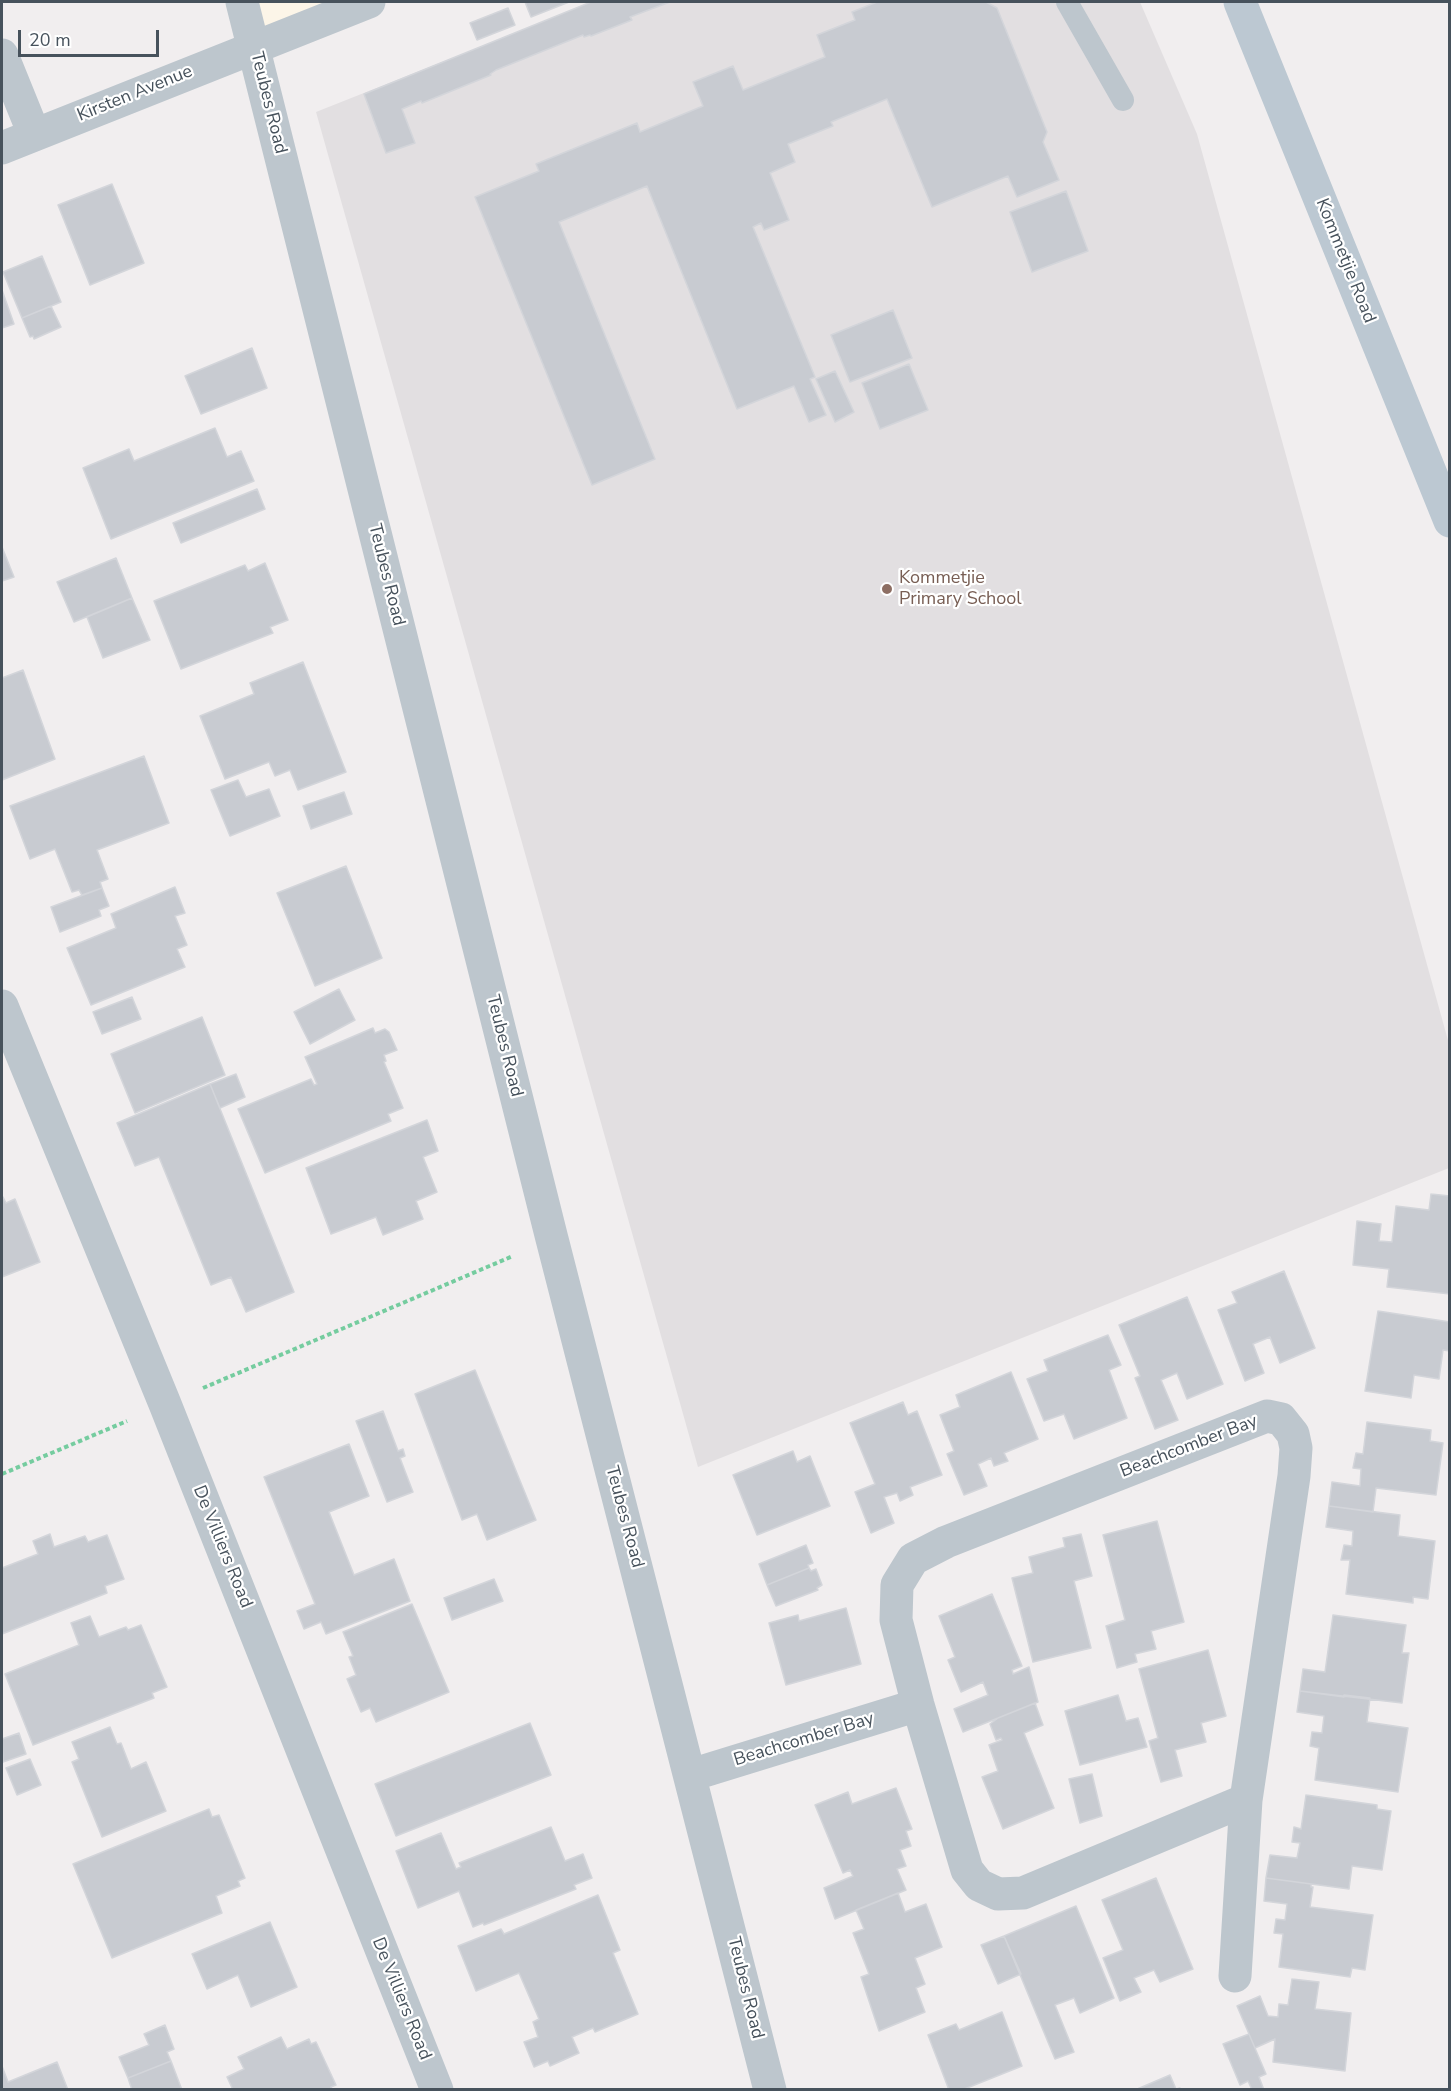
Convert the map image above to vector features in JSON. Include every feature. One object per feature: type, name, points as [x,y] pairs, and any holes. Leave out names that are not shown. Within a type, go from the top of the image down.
[{"type":"main road","name":"Kommetjie Road","points":[[1240,2],[1449,521]]},
{"type":"street","name":"Teubes Road","points":[[242,2],[552,1239],[770,2090]]},
{"type":"street","name":"Kirsten Avenue","points":[[2,148],[369,2]]},
{"type":"street","points":[[2,55],[34,134]]},
{"type":"street","name":"De Villiers Road","points":[[2,1006],[165,1404],[437,2090]]},
{"type":"street","name":"Beachcomber Bay","points":[[1235,1976],[1246,1800],[1294,1476],[1296,1448],[1293,1434],[1281,1419],[1267,1416],[946,1542],[913,1559],[897,1585],[896,1620],[918,1705],[968,1869],[979,1885],[998,1894],[1023,1893],[1246,1800]]},
{"type":"street","name":"Beachcomber Bay","points":[[691,1775],[918,1705]]},
{"type":"lane","points":[[1067,2],[1123,100]]},
{"type":"path","points":[[2,1474],[552,1239]]},
{"type":"shaded area","points":[[242,2],[369,2],[254,47]]},
{"type":"shaded area","name":"Kommetjie Primary School","points":[[593,2],[1140,2],[1197,134],[1449,1044],[1449,1168],[698,1467],[316,112]]},
{"type":"building","points":[[525,2],[569,2],[531,17]]},
{"type":"building","points":[[591,2],[670,2],[630,17],[632,20],[591,36],[584,37],[583,35],[496,70],[491,75],[402,109],[415,143],[386,153],[364,94]]},
{"type":"building","points":[[877,2],[986,2],[997,8],[1047,132],[1043,142],[1059,180],[1017,197],[1008,176],[932,207],[887,99],[831,122],[833,126],[788,144],[795,162],[770,173],[789,220],[764,230],[761,223],[753,227],[815,377],[810,379],[826,415],[809,422],[794,386],[737,409],[647,186],[559,222],[655,459],[592,485],[475,197],[539,171],[536,164],[637,123],[640,132],[703,106],[693,82],[733,66],[743,90],[825,57],[817,35],[855,20],[852,12]]},
{"type":"building","points":[[508,8],[515,25],[477,40],[470,23]]},
{"type":"building","points":[[112,184],[144,263],[90,285],[58,205]]},
{"type":"building","points":[[1066,191],[1088,251],[1032,272],[1010,212]]},
{"type":"building","points":[[42,256],[61,302],[22,318],[3,272]]},
{"type":"building","points":[[2,290],[14,324],[2,328]]},
{"type":"building","points":[[51,306],[61,327],[34,339],[33,336],[30,337],[22,318]]},
{"type":"building","points":[[893,310],[912,358],[850,382],[831,335]]},
{"type":"building","points":[[252,348],[267,388],[201,414],[185,376]]},
{"type":"building","points":[[909,364],[928,410],[880,429],[862,383]]},
{"type":"building","points":[[835,371],[854,412],[835,422],[816,379]]},
{"type":"building","points":[[215,428],[227,457],[241,451],[254,481],[111,539],[83,468],[129,449],[134,461]]},
{"type":"building","points":[[257,489],[265,509],[181,543],[173,523]]},
{"type":"building","points":[[2,547],[14,577],[2,581]]},
{"type":"building","points":[[116,558],[132,598],[74,622],[57,582]]},
{"type":"building","points":[[265,563],[288,620],[270,627],[273,633],[181,669],[154,601],[245,565],[248,571]]},
{"type":"building","points":[[132,598],[150,640],[103,658],[87,617]]},
{"type":"building","points":[[303,662],[346,772],[298,790],[290,770],[275,776],[269,762],[225,779],[200,716],[254,694],[250,683]]},
{"type":"building","points":[[23,670],[55,759],[2,780],[2,678]]},
{"type":"building","points":[[144,756],[169,823],[97,850],[108,879],[100,882],[102,888],[82,895],[79,890],[72,892],[55,849],[30,859],[10,806]]},
{"type":"building","points":[[238,780],[246,797],[269,789],[280,816],[230,836],[211,790]]},
{"type":"building","points":[[344,792],[352,814],[311,829],[303,806]]},
{"type":"building","points":[[346,866],[382,958],[315,986],[277,893]]},
{"type":"building","points":[[175,887],[185,913],[175,916],[187,945],[177,949],[185,967],[91,1005],[67,948],[116,928],[111,914]]},
{"type":"building","points":[[102,888],[109,906],[99,910],[101,916],[60,932],[51,907]]},
{"type":"building","points":[[339,989],[355,1020],[310,1044],[294,1012]]},
{"type":"building","points":[[132,997],[141,1019],[102,1034],[93,1012]]},
{"type":"building","points":[[202,1017],[225,1075],[135,1113],[111,1054]]},
{"type":"building","points":[[373,1028],[375,1033],[385,1029],[389,1032],[397,1050],[384,1055],[386,1061],[384,1062],[403,1108],[388,1114],[391,1121],[265,1173],[238,1109],[311,1079],[314,1085],[317,1084],[305,1057]]},
{"type":"building","points":[[236,1074],[245,1097],[220,1108],[210,1084]]},
{"type":"building","points":[[210,1084],[294,1292],[246,1312],[231,1277],[211,1285],[159,1157],[135,1166],[117,1123]]},
{"type":"building","points":[[427,1120],[438,1151],[423,1157],[437,1192],[416,1201],[423,1219],[383,1235],[376,1217],[331,1234],[306,1168]]},
{"type":"building","points":[[1431,1194],[1450,1196],[1450,1294],[1387,1287],[1389,1269],[1353,1265],[1357,1221],[1381,1224],[1379,1241],[1392,1242],[1396,1206],[1429,1210]]},
{"type":"building","points":[[2,1198],[6,1203],[15,1199],[40,1262],[2,1277]]},
{"type":"building","points":[[1284,1271],[1315,1348],[1280,1363],[1270,1337],[1253,1344],[1264,1373],[1245,1381],[1218,1310],[1237,1303],[1232,1292]]},
{"type":"building","points":[[1187,1297],[1223,1384],[1187,1399],[1177,1373],[1161,1380],[1178,1420],[1155,1429],[1135,1378],[1140,1376],[1119,1325]]},
{"type":"building","points":[[1378,1311],[1450,1322],[1450,1351],[1443,1350],[1439,1379],[1414,1375],[1411,1398],[1365,1391]]},
{"type":"building","points":[[1108,1335],[1121,1365],[1109,1370],[1127,1418],[1074,1439],[1064,1414],[1044,1421],[1027,1379],[1048,1371],[1044,1360]]},
{"type":"building","points":[[475,1370],[536,1520],[487,1540],[477,1514],[462,1520],[415,1394]]},
{"type":"building","points":[[1011,1372],[1038,1439],[1004,1453],[1008,1461],[994,1466],[991,1458],[978,1464],[987,1486],[964,1495],[947,1454],[954,1451],[940,1415],[960,1407],[956,1395]]},
{"type":"building","points":[[903,1402],[908,1415],[917,1411],[942,1475],[910,1487],[913,1495],[900,1501],[897,1493],[884,1497],[894,1523],[871,1533],[855,1492],[875,1484],[850,1423]]},
{"type":"building","points":[[383,1411],[398,1451],[403,1449],[405,1456],[400,1458],[413,1492],[387,1502],[356,1421]]},
{"type":"building","points":[[1367,1422],[1431,1430],[1430,1441],[1443,1443],[1436,1495],[1376,1488],[1373,1512],[1329,1506],[1332,1482],[1360,1486],[1361,1469],[1353,1468],[1356,1453],[1363,1454]]},
{"type":"building","points":[[349,1444],[369,1496],[329,1512],[354,1575],[394,1559],[410,1601],[326,1634],[321,1622],[304,1629],[297,1611],[315,1604],[264,1477]]},
{"type":"building","points":[[793,1451],[797,1462],[810,1456],[830,1506],[757,1535],[733,1475]]},
{"type":"building","points":[[1329,1506],[1400,1515],[1398,1536],[1435,1541],[1428,1599],[1413,1597],[1413,1603],[1346,1594],[1350,1560],[1341,1560],[1344,1545],[1352,1546],[1353,1531],[1326,1527]]},
{"type":"building","points":[[1157,1521],[1184,1622],[1151,1631],[1156,1649],[1135,1654],[1137,1662],[1117,1668],[1106,1626],[1125,1620],[1103,1535]]},
{"type":"building","points":[[50,1534],[54,1547],[85,1536],[88,1542],[107,1535],[124,1579],[105,1586],[107,1593],[2,1634],[2,1568],[38,1554],[33,1541]]},
{"type":"building","points":[[1081,1534],[1092,1576],[1074,1581],[1091,1648],[1033,1662],[1012,1578],[1033,1573],[1029,1557],[1065,1547],[1063,1538]]},
{"type":"building","points":[[806,1545],[813,1563],[808,1565],[809,1568],[767,1585],[759,1564]]},
{"type":"building","points":[[809,1568],[811,1571],[816,1569],[822,1585],[817,1588],[818,1590],[776,1606],[767,1585]]},
{"type":"building","points":[[494,1579],[503,1601],[452,1620],[444,1598]]},
{"type":"building","points":[[992,1594],[1022,1666],[1012,1670],[1013,1674],[1029,1667],[1038,1702],[963,1732],[954,1709],[988,1695],[983,1682],[961,1692],[948,1660],[955,1657],[939,1616]]},
{"type":"building","points":[[412,1604],[449,1692],[376,1722],[370,1708],[361,1712],[347,1679],[356,1675],[349,1657],[353,1656],[343,1632]]},
{"type":"building","points":[[846,1608],[861,1664],[786,1685],[769,1623],[798,1615],[799,1621]]},
{"type":"building","points":[[1333,1615],[1406,1625],[1402,1653],[1409,1653],[1402,1703],[1300,1691],[1303,1669],[1325,1672]]},
{"type":"building","points":[[90,1616],[99,1637],[126,1627],[128,1630],[141,1625],[167,1687],[152,1693],[154,1698],[33,1745],[5,1674],[79,1645],[71,1623]]},
{"type":"building","points":[[1208,1650],[1226,1716],[1201,1723],[1206,1742],[1175,1750],[1182,1776],[1161,1782],[1149,1741],[1158,1738],[1139,1669]]},
{"type":"building","points":[[1300,1691],[1370,1698],[1367,1722],[1408,1728],[1398,1792],[1315,1780],[1319,1748],[1310,1746],[1312,1732],[1322,1733],[1324,1716],[1297,1712]]},
{"type":"building","points":[[1118,1695],[1126,1721],[1138,1718],[1147,1747],[1080,1765],[1065,1711]]},
{"type":"building","points":[[1035,1703],[1043,1725],[1024,1733],[1054,1808],[1003,1829],[982,1777],[998,1771],[989,1745],[1002,1740],[1001,1738],[996,1740],[990,1724],[998,1718]]},
{"type":"building","points":[[530,1723],[551,1775],[396,1836],[375,1784]]},
{"type":"building","points":[[110,1727],[117,1744],[121,1743],[131,1769],[146,1762],[166,1811],[102,1837],[72,1762],[79,1759],[72,1742]]},
{"type":"building","points":[[19,1733],[26,1754],[3,1762],[2,1739]]},
{"type":"building","points":[[30,1759],[41,1785],[17,1795],[6,1768]]},
{"type":"building","points":[[1092,1774],[1102,1816],[1080,1823],[1069,1779]]},
{"type":"building","points":[[896,1788],[912,1829],[906,1831],[911,1846],[900,1850],[906,1866],[897,1869],[906,1890],[835,1919],[824,1888],[853,1876],[850,1870],[843,1873],[815,1805],[848,1792],[852,1804]]},
{"type":"building","points":[[1306,1795],[1377,1805],[1377,1809],[1391,1811],[1382,1870],[1352,1866],[1349,1889],[1266,1878],[1270,1855],[1297,1858],[1300,1843],[1292,1842],[1294,1827],[1301,1829]]},
{"type":"building","points":[[209,1809],[212,1817],[219,1815],[245,1878],[238,1881],[240,1886],[216,1896],[222,1913],[112,1958],[73,1864]]},
{"type":"building","points":[[551,1827],[565,1861],[583,1854],[592,1878],[574,1885],[576,1889],[484,1925],[483,1923],[473,1927],[459,1891],[418,1908],[396,1851],[441,1833],[456,1869],[461,1867],[459,1863]]},
{"type":"building","points":[[1156,1878],[1193,1969],[1160,1982],[1154,1970],[1134,1978],[1141,1992],[1120,2001],[1103,1958],[1123,1950],[1102,1900]]},
{"type":"building","points":[[1266,1878],[1311,1884],[1313,1887],[1310,1907],[1373,1915],[1365,1970],[1352,1968],[1350,1977],[1279,1967],[1283,1934],[1274,1933],[1276,1919],[1285,1920],[1287,1904],[1264,1901]]},
{"type":"building","points":[[898,1893],[905,1912],[926,1904],[942,1947],[915,1958],[925,1984],[916,1988],[925,2012],[879,2031],[861,1977],[869,1974],[853,1933],[864,1929],[856,1910]]},
{"type":"building","points":[[598,1895],[620,1950],[613,1953],[638,2014],[595,2032],[593,2028],[572,2037],[579,2053],[550,2066],[548,2061],[534,2067],[524,2042],[538,2037],[533,2022],[539,2019],[519,1973],[476,1991],[458,1946],[501,1929],[504,1934]]},
{"type":"building","points":[[1076,1906],[1114,1998],[1080,2013],[1074,1998],[1055,2005],[1074,2052],[1055,2059],[1004,1936]]},
{"type":"building","points":[[270,1922],[297,1987],[251,2007],[238,1975],[207,1989],[192,1954]]},
{"type":"building","points":[[1004,1936],[1021,1974],[998,1984],[981,1945]]},
{"type":"building","points":[[1292,1979],[1319,1982],[1315,2009],[1351,2013],[1345,2071],[1273,2062],[1275,2039],[1255,2048],[1237,2006],[1260,1996],[1268,2016],[1278,2017],[1279,2004],[1288,2005]]},
{"type":"building","points":[[1002,2012],[1022,2066],[962,2090],[949,2090],[928,2035],[956,2024],[959,2030]]},
{"type":"building","points":[[165,2025],[174,2049],[167,2052],[171,2061],[128,2078],[119,2057],[149,2045],[144,2034]]},
{"type":"building","points":[[1249,2034],[1266,2074],[1259,2077],[1264,2090],[1252,2090],[1248,2081],[1240,2085],[1223,2044]]},
{"type":"building","points":[[281,2037],[287,2049],[309,2039],[311,2044],[316,2042],[336,2085],[331,2087],[332,2090],[233,2090],[227,2077],[244,2069],[238,2057]]},
{"type":"building","points":[[171,2061],[182,2090],[132,2090],[128,2078]]},
{"type":"building","points":[[57,2062],[68,2090],[2,2090],[2,2066],[8,2082]]},
{"type":"building","points":[[1170,2075],[1176,2089],[1181,2090],[1135,2090]]},
{"type":"place","name":"Kommetjie Primary School","points":[[887,589]]}]
